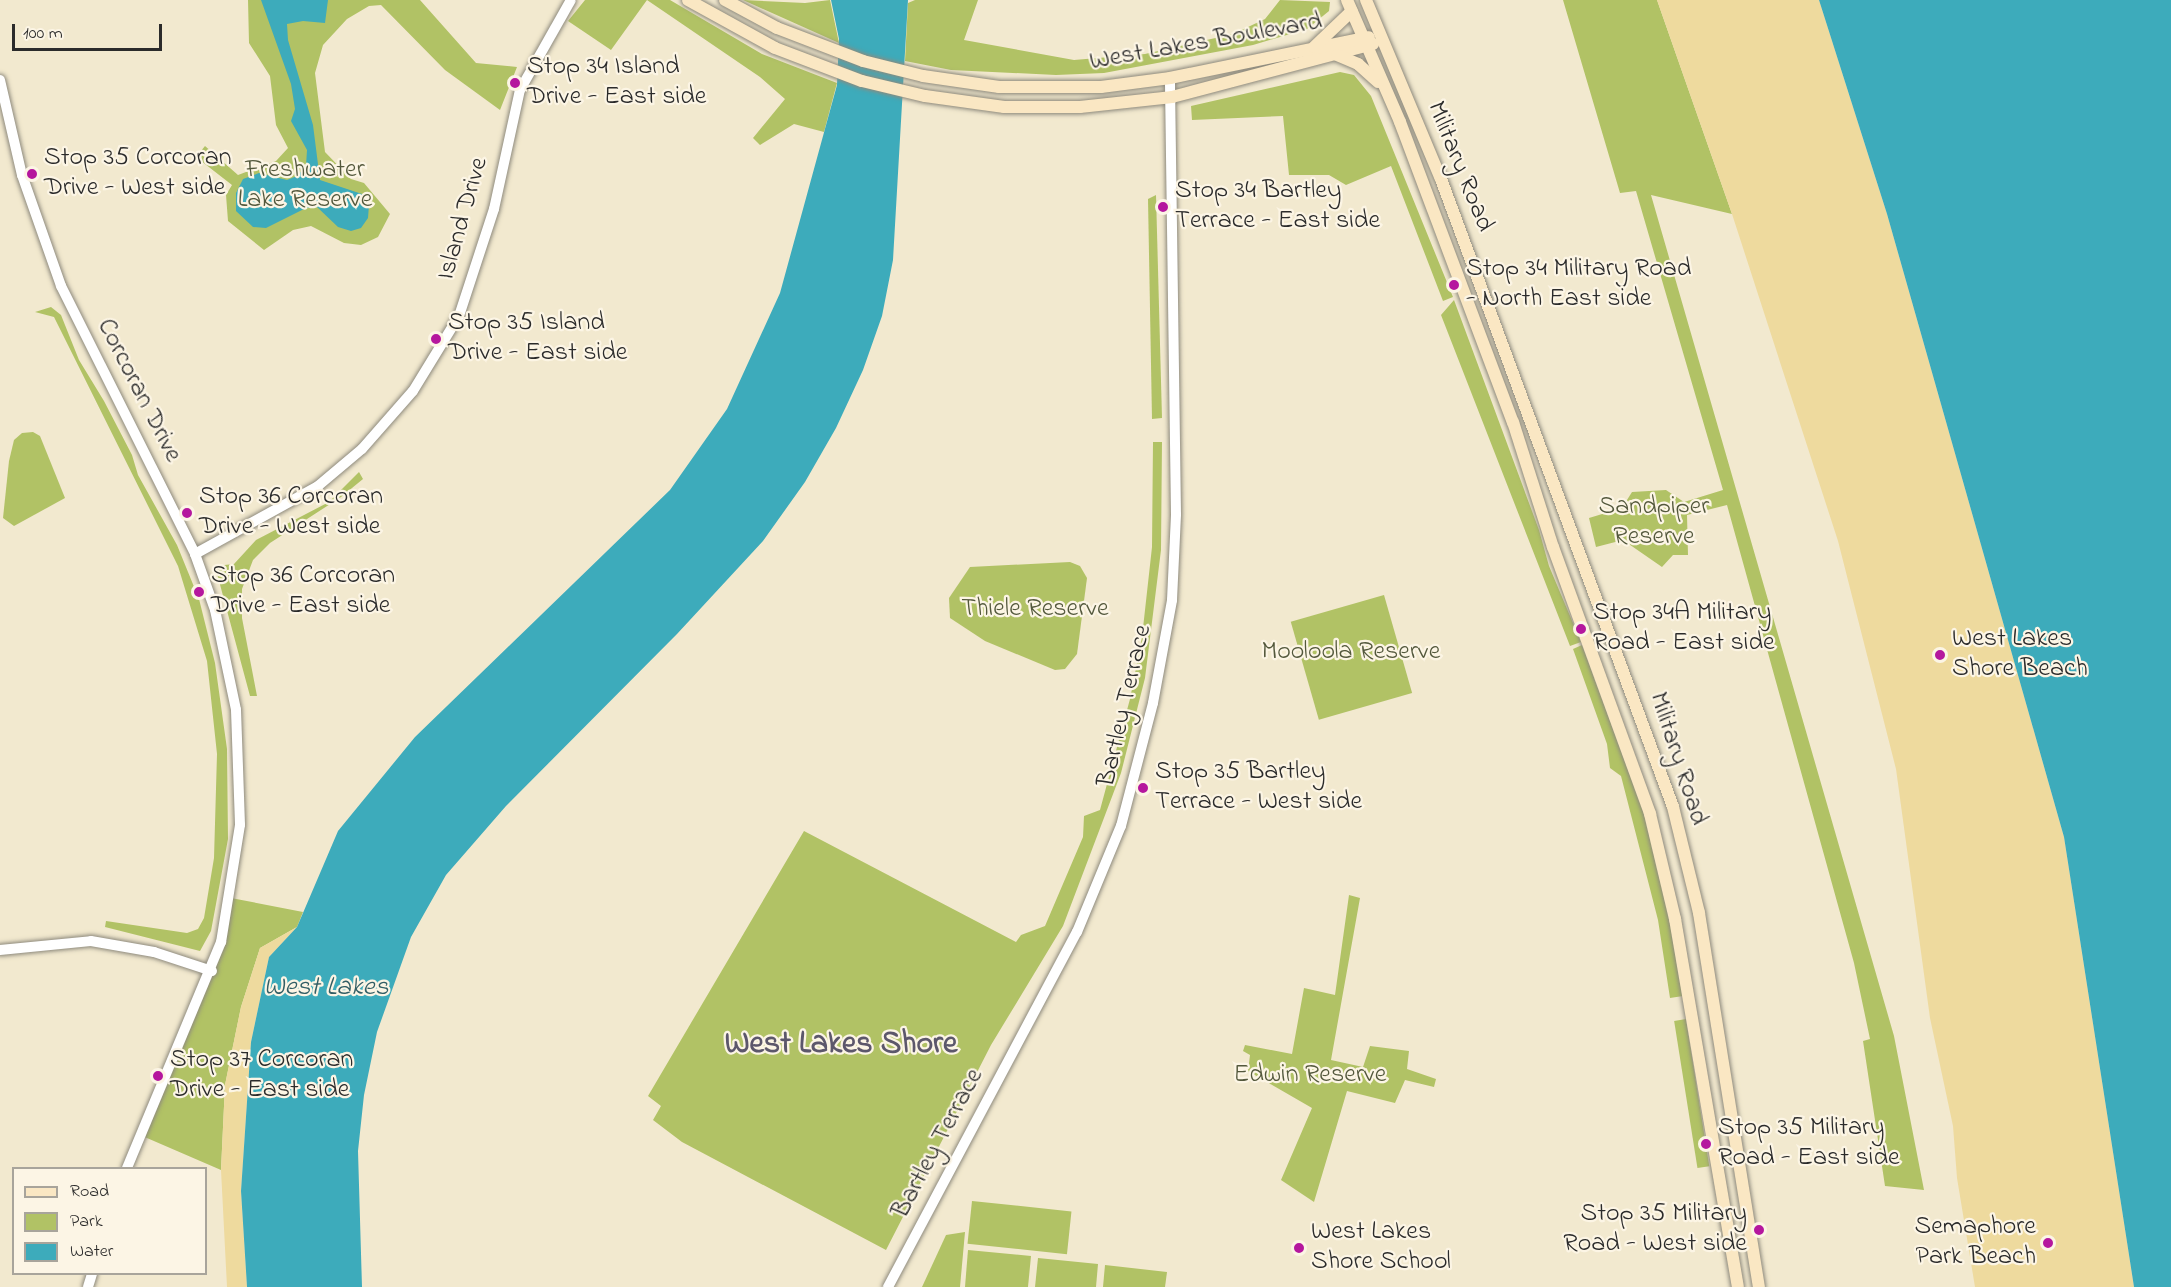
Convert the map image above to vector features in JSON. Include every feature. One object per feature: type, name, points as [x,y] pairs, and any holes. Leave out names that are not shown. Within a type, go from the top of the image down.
[{"type":"main road","name":"West Lakes Boulevard","points":[[688,0],[775,48],[819,66],[925,96],[1004,107],[1080,107],[1172,97],[1337,55],[1365,42]]},
{"type":"main road","name":"West Lakes Boulevard","points":[[725,0],[817,45],[923,76],[999,87],[1054,89],[1170,78],[1313,48],[1382,38]]},
{"type":"main road","name":"Military Road","points":[[1366,0],[1441,179],[1672,807],[1699,913],[1760,1287]]},
{"type":"main road","name":"Military Road","points":[[1350,5],[1514,422],[1553,547],[1650,814],[1675,919],[1738,1287]]},
{"type":"main road","points":[[1313,48],[1350,5]]},
{"type":"main road","points":[[1337,55],[1358,64],[1382,86]]},
{"type":"street","name":"Island Drive","points":[[195,555],[318,486],[362,449],[413,391],[459,316],[494,209],[520,90],[572,0]]},
{"type":"street","name":"Bartley Terrace","points":[[888,1287],[1077,932],[1121,826],[1153,703],[1172,600],[1176,514],[1170,78]]},
{"type":"street","name":"Corcoran Drive","points":[[0,80],[22,176],[61,286],[195,555],[215,610],[229,666],[240,751],[236,861],[212,971],[127,1167]]},
{"type":"street","points":[[0,950],[91,941],[127,946],[212,971]]},
{"type":"green space","name":"Freshwater Lake Reserve","points":[[248,0],[420,0],[476,63],[517,67],[500,110],[445,70],[381,5],[369,6],[347,19],[323,45],[315,73],[325,152],[351,179],[364,183],[390,214],[378,237],[361,245],[344,243],[311,226],[293,230],[264,250],[228,221],[226,195],[232,185],[196,157],[205,146],[238,175],[276,161],[288,148],[276,125],[270,76],[249,43]]},
{"type":"green space","points":[[585,0],[647,0],[611,50],[568,21]]},
{"type":"green space","points":[[647,0],[670,0],[762,54],[837,83],[824,132],[794,124],[760,145],[753,138],[785,99],[760,77]]},
{"type":"green space","points":[[743,0],[805,3],[830,0],[839,43]]},
{"type":"green space","points":[[915,0],[978,0],[964,40],[1074,60],[1145,54],[1233,34],[1265,19],[1280,0],[1330,2],[1329,11],[1307,29],[1253,45],[1104,73],[1056,75],[951,70],[905,61],[908,3]]},
{"type":"green space","name":"Sandpiper Reserve","points":[[1563,0],[1657,0],[1732,214],[1651,195],[1894,1036],[1924,1190],[1885,1186],[1863,1041],[1870,1039],[1854,963],[1727,505],[1687,515],[1688,555],[1673,555],[1662,567],[1623,540],[1596,547],[1589,518],[1622,508],[1632,492],[1666,490],[1684,502],[1723,490],[1636,191],[1620,193]]},
{"type":"green space","points":[[1340,72],[1354,75],[1371,96],[1453,297],[1443,301],[1391,166],[1346,185],[1329,175],[1289,175],[1283,116],[1192,120],[1191,106]]},
{"type":"green space","points":[[1156,195],[1162,418],[1152,419],[1148,199]]},
{"type":"green space","points":[[1454,300],[1539,530],[1549,566],[1581,642],[1570,646],[1441,315]]},
{"type":"green space","points":[[51,307],[61,315],[79,360],[104,401],[132,455],[138,475],[177,545],[199,599],[215,663],[227,749],[228,839],[211,931],[200,951],[105,927],[106,921],[187,933],[198,929],[204,918],[214,858],[217,754],[207,661],[178,566],[54,317],[35,312]]},
{"type":"green space","points":[[33,432],[40,436],[65,498],[14,526],[3,518],[9,461],[14,440],[22,433]]},
{"type":"green space","points":[[1153,442],[1162,442],[1161,550],[1145,678],[1121,773],[1063,926],[991,1045],[886,1250],[682,1142],[653,1120],[661,1106],[648,1096],[804,831],[1016,942],[1021,935],[1045,926],[1083,837],[1084,816],[1100,810],[1130,699],[1142,637],[1152,547]]},
{"type":"green space","points":[[359,472],[363,479],[341,497],[270,543],[253,560],[242,589],[242,618],[257,696],[250,696],[215,566],[234,564],[256,540],[329,502]]},
{"type":"green space","name":"Thiele Reserve","points":[[1070,562],[1080,566],[1087,578],[1077,654],[1065,669],[1055,670],[985,641],[950,618],[949,598],[970,567]]},
{"type":"green space","name":"Mooloola Reserve","points":[[1384,595],[1412,693],[1319,720],[1291,622]]},
{"type":"green space","points":[[1582,645],[1650,829],[1670,912],[1683,996],[1670,998],[1658,920],[1621,776],[1610,768],[1607,744],[1573,649]]},
{"type":"green space","name":"Edwin Reserve","points":[[1349,895],[1360,898],[1331,1060],[1363,1067],[1370,1046],[1409,1051],[1407,1069],[1436,1079],[1434,1087],[1405,1080],[1395,1103],[1347,1091],[1314,1202],[1281,1180],[1312,1108],[1248,1071],[1250,1055],[1243,1051],[1245,1045],[1292,1054],[1304,988],[1335,995]]},
{"type":"green space","points":[[231,898],[303,912],[297,927],[260,948],[241,1007],[225,1085],[221,1170],[140,1135],[212,971]]},
{"type":"green space","points":[[1686,1019],[1709,1166],[1697,1168],[1674,1021]]},
{"type":"green space","points":[[972,1201],[1071,1211],[1067,1254],[968,1244]]},
{"type":"green space","points":[[965,1232],[960,1287],[922,1287],[946,1235]]},
{"type":"green space","points":[[968,1250],[1031,1256],[1028,1287],[965,1287]]},
{"type":"green space","points":[[1038,1258],[1098,1264],[1096,1287],[1035,1287]]},
{"type":"green space","points":[[1105,1265],[1167,1272],[1165,1287],[1103,1287]]},
{"type":"sand","name":"West Lakes Shore Beach","points":[[1657,0],[1819,0],[1887,214],[2064,837],[2134,1287],[1975,1287],[1957,1178],[1953,1126],[1930,1018],[1896,769],[1838,541],[1732,214]]},
{"type":"sand","points":[[297,927],[269,957],[251,1042],[241,1191],[247,1287],[227,1287],[221,1170],[225,1085],[241,1007],[260,948]]},
{"type":"water","points":[[261,0],[328,0],[325,23],[303,21],[287,24],[288,40],[313,125],[320,180],[362,194],[369,205],[368,218],[361,228],[351,231],[338,227],[317,207],[306,208],[266,228],[253,227],[236,211],[236,193],[243,179],[259,173],[287,180],[297,176],[306,166],[307,150],[291,121],[295,109],[291,84]]},
{"type":"water","name":"West Lakes","points":[[831,0],[908,0],[893,260],[882,316],[863,370],[836,428],[805,482],[763,541],[677,634],[506,806],[446,875],[411,937],[377,1032],[364,1095],[358,1151],[362,1287],[247,1287],[241,1191],[251,1042],[269,957],[297,927],[338,831],[415,737],[670,490],[727,409],[780,293],[837,85],[839,39]]},
{"type":"water","points":[[1819,0],[2171,0],[2171,1287],[2134,1287],[2064,837],[1887,214]]},
{"type":"place","name":"Stop 34 Island Drive - East side","points":[[515,83]]},
{"type":"place","name":"Stop 35 Corcoran Drive - West side","points":[[32,174]]},
{"type":"place","name":"Stop 34 Bartley Terrace - East side","points":[[1163,207]]},
{"type":"place","name":"Stop 34 Military Road - North East side","points":[[1454,285]]},
{"type":"place","name":"Stop 35 Island Drive - East side","points":[[436,339]]},
{"type":"place","name":"Stop 36 Corcoran Drive - West side","points":[[187,513]]},
{"type":"place","name":"Stop 36 Corcoran Drive - East side","points":[[199,592]]},
{"type":"place","name":"Stop 34A Military Road - East side","points":[[1581,629]]},
{"type":"place","name":"West Lakes Shore Beach","points":[[1940,655]]},
{"type":"place","name":"Stop 35 Bartley Terrace - West side","points":[[1143,788]]},
{"type":"place","name":"Stop 37 Corcoran Drive - East side","points":[[158,1076]]},
{"type":"place","name":"Stop 35 Military Road - East side","points":[[1706,1144]]},
{"type":"place","name":"Stop 35 Military Road - West side","points":[[1759,1230]]},
{"type":"place","name":"Semaphore Park Beach","points":[[2048,1243]]},
{"type":"place","name":"West Lakes Shore School","points":[[1299,1248]]},
{"type":"district","name":"West Lakes Shore","points":[[841,1045]]}]
